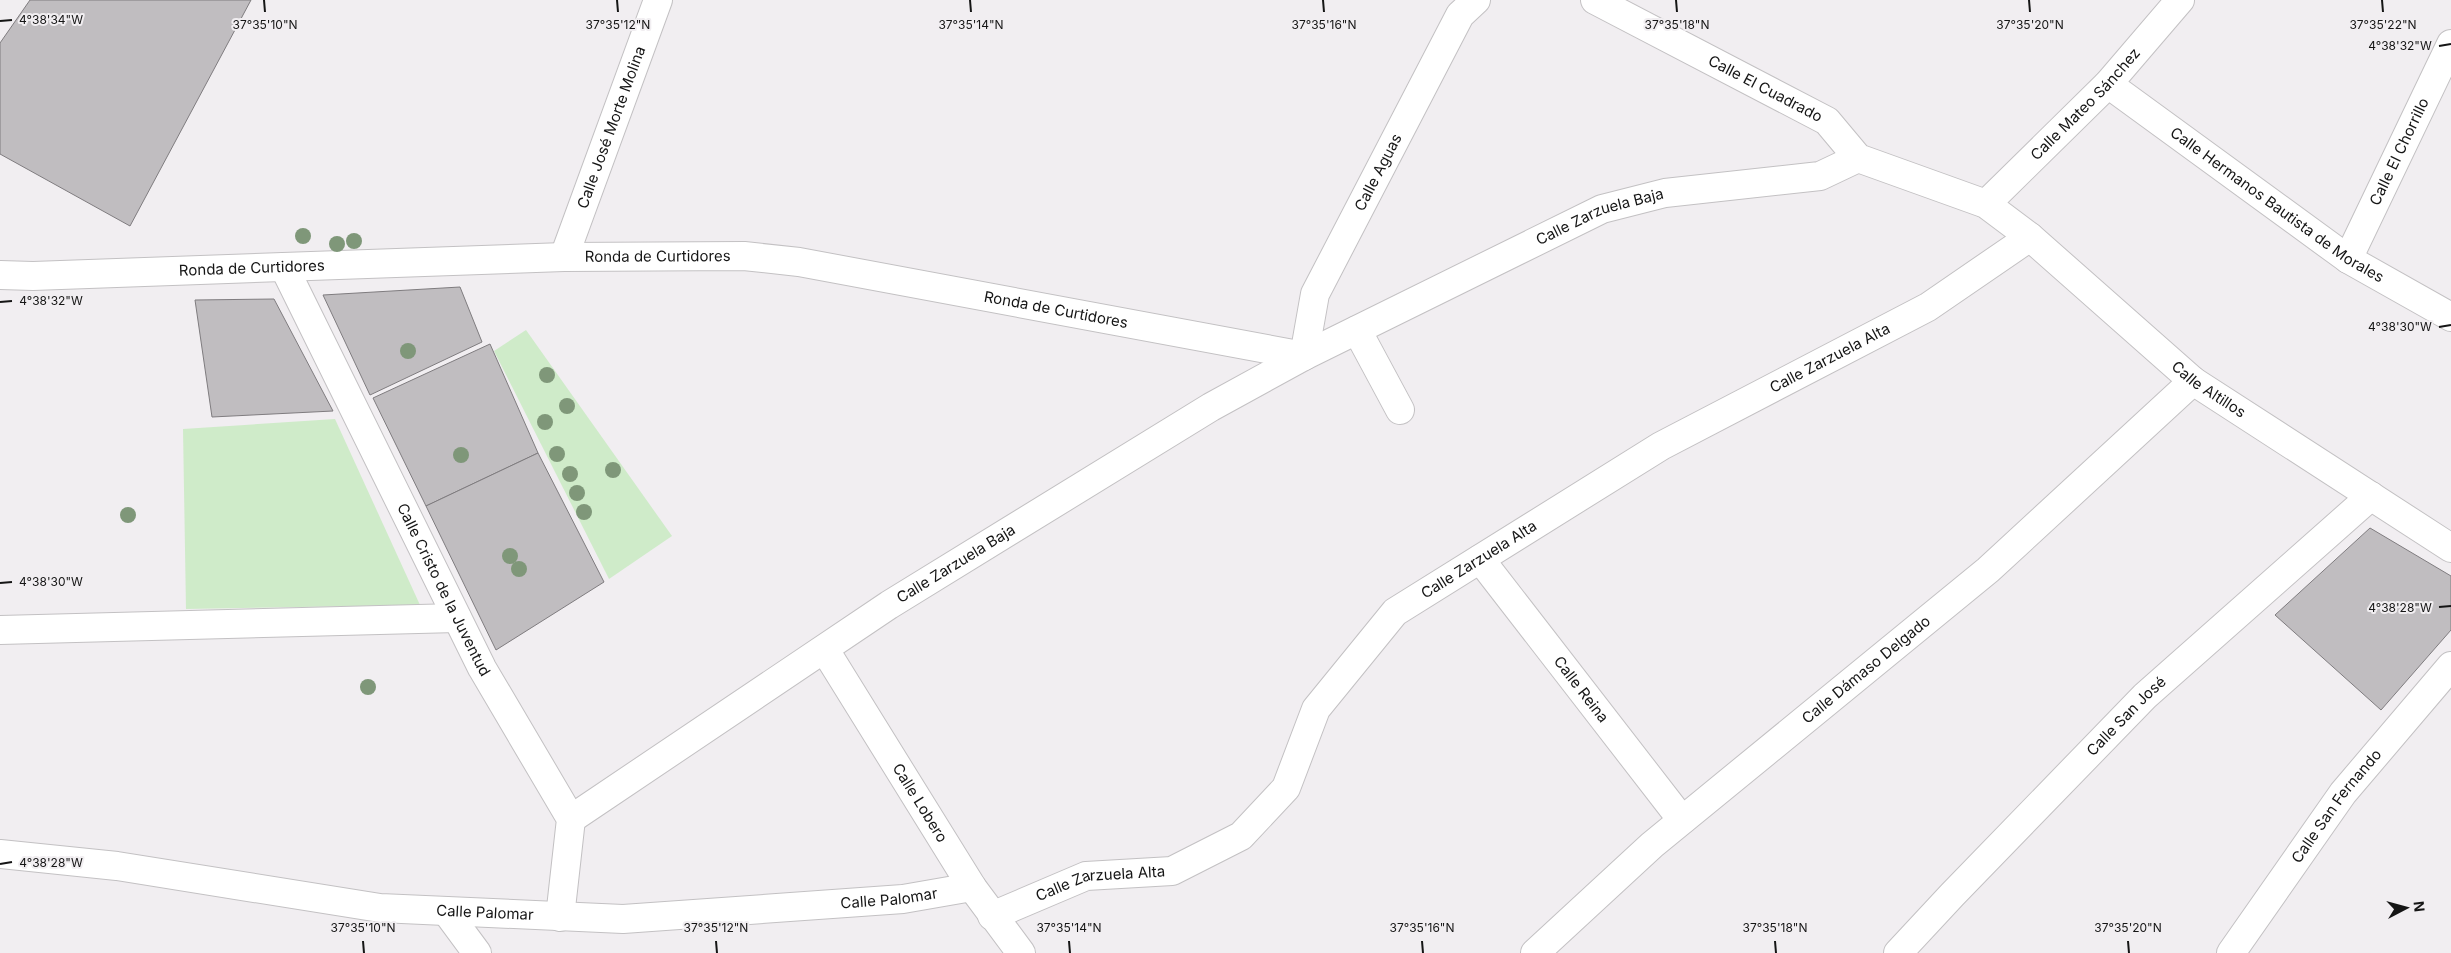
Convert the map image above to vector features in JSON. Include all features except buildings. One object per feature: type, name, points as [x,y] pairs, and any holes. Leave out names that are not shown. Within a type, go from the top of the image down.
[{"type":"street","name":"Calle José Morte Molina","points":[[564,256],[658,0]]},
{"type":"street","name":"Calle Aguas","points":[[1304,356],[1314,294],[1460,15],[1476,0]]},
{"type":"street","name":"Calle El Cuadrado","points":[[1595,0],[1827,121],[1858,158]]},
{"type":"street","name":"Calle Mateo Sánchez","points":[[1986,204],[2108,84],[2180,0]]},
{"type":"street","name":"Calle El Chorrillo","points":[[2348,259],[2451,44]]},
{"type":"street","name":"Calle Hermanos Bautista de Morales","points":[[2108,84],[2348,259],[2451,317]]},
{"type":"street","name":"Calle Zarzuela Baja","points":[[571,820],[889,605],[1211,407],[1304,356],[1602,209],[1665,193],[1820,176],[1858,158]]},
{"type":"street","points":[[1858,158],[1986,204]]},
{"type":"street","name":"Calle Altillos","points":[[1986,204],[2030,237],[2193,381],[2451,548]]},
{"type":"street","name":"Calle Zarzuela Alta","points":[[992,916],[1086,876],[1172,870],[1241,836],[1286,788],[1316,709],[1395,612],[1661,446],[1928,307],[2030,237]]},
{"type":"street","name":"Ronda de Curtidores","points":[[0,276],[564,256],[744,256],[799,262],[1304,356]]},
{"type":"street","name":"Calle Cristo de la Juventud","points":[[284,267],[482,668],[571,820]]},
{"type":"street","points":[[1357,330],[1400,410]]},
{"type":"street","name":"Calle Dámaso Delgado","points":[[1534,953],[1652,845],[1988,570],[2193,381]]},
{"type":"street","name":"Calle San José","points":[[1898,953],[2145,696],[2371,496]]},
{"type":"street","name":"Calle Reina","points":[[1480,559],[1682,820]]},
{"type":"street","points":[[0,630],[457,618]]},
{"type":"street","name":"Calle Lobero","points":[[825,650],[972,886],[992,916],[1021,953]]},
{"type":"street","name":"Calle San Fernando","points":[[2231,953],[2343,793],[2451,666]]},
{"type":"street","points":[[560,917],[571,820]]},
{"type":"street","name":"Calle Palomar","points":[[0,854],[117,866],[380,908],[560,917],[623,919],[903,899],[972,886]]},
{"type":"street","points":[[446,911],[477,953]]},
{"type":"green space","points":[[526,330],[672,536],[609,579],[494,351]]},
{"type":"green space","points":[[335,419],[420,605],[186,609],[183,429]]}]
